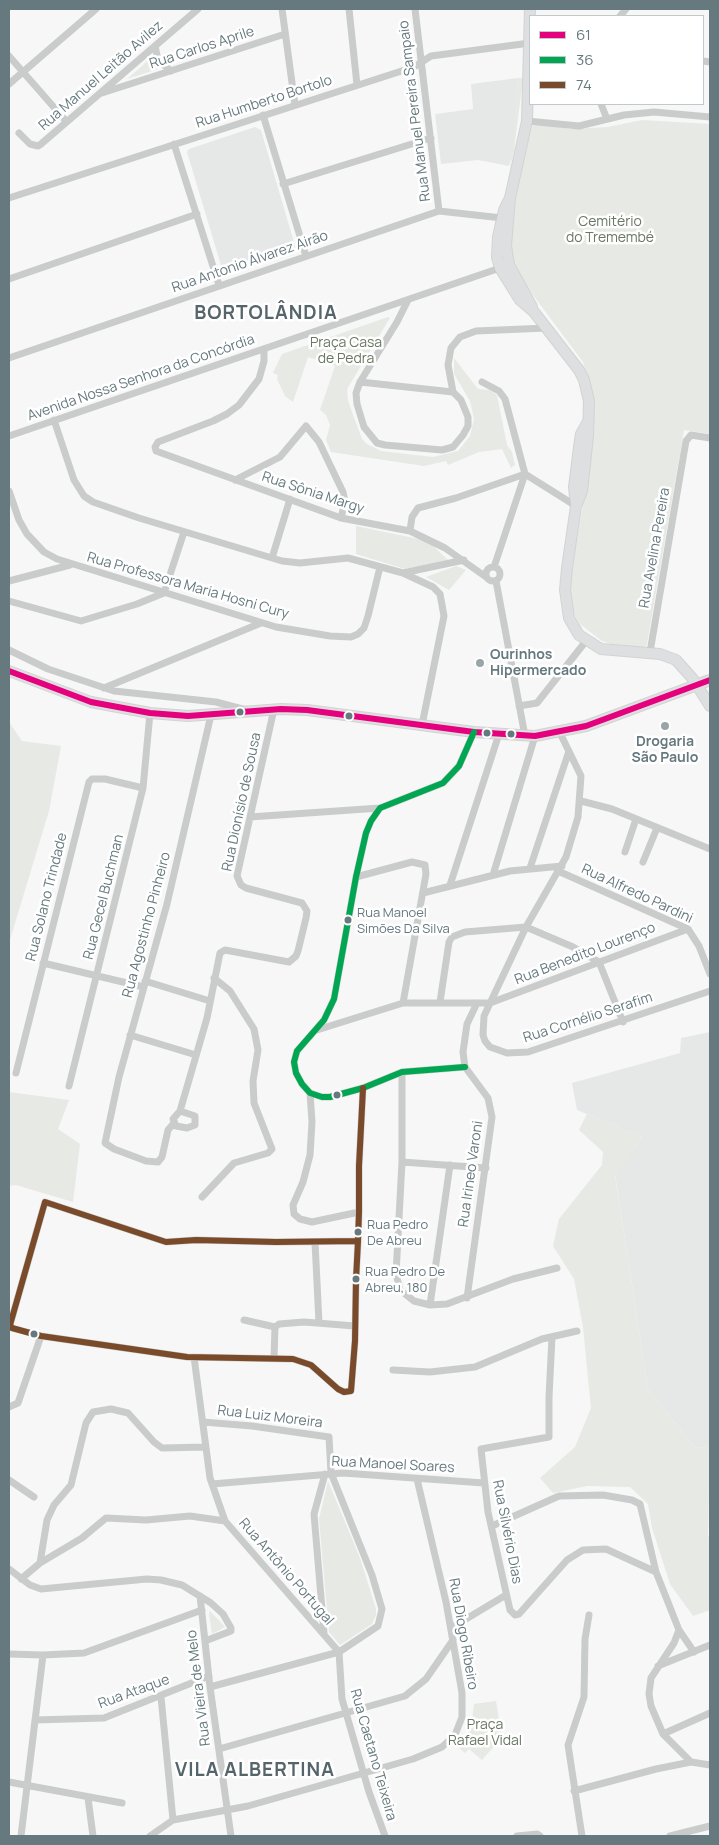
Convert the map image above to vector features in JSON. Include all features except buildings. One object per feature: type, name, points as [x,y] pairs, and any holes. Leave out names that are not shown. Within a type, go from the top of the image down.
[{"type":"main road","points":[[505,267],[510,198],[527,121],[529,69]]},
{"type":"main road","points":[[510,198],[502,218],[497,249],[520,300],[534,312],[571,358],[584,380],[589,401],[587,423],[581,434],[578,447],[574,487],[576,506],[567,568],[566,604],[573,628],[586,642],[602,649],[650,652],[676,660],[697,685],[710,706]]},
{"type":"main road","points":[[9,671],[90,702],[150,712],[188,716],[274,709],[307,710],[474,732],[530,736],[560,733],[595,723],[710,680]]},
{"type":"street","points":[[9,84],[96,9]]},
{"type":"street","name":"Rua Manuel Leitão Avilez","points":[[19,133],[30,144],[38,146],[198,9]]},
{"type":"street","points":[[282,9],[295,105]]},
{"type":"street","points":[[349,9],[358,85]]},
{"type":"street","name":"Rua Manuel Pereira Sampaio","points":[[415,9],[439,211]]},
{"type":"street","name":"Rua Carlos Aprile","points":[[99,94],[285,34]]},
{"type":"street","name":"Rua Humberto Bortolo","points":[[9,198],[414,67],[421,60],[431,56],[529,43]]},
{"type":"street","points":[[154,46],[158,60],[171,71]]},
{"type":"street","points":[[9,56],[66,121]]},
{"type":"street","points":[[601,105],[607,119]]},
{"type":"street","points":[[527,121],[572,126],[632,113],[654,112],[710,117]]},
{"type":"street","points":[[264,115],[306,256]]},
{"type":"street","points":[[283,184],[431,138]]},
{"type":"street","points":[[174,144],[219,285]]},
{"type":"street","name":"Rua Antonio Álvarez Airão","points":[[9,358],[439,211],[502,218]]},
{"type":"street","points":[[9,279],[197,214]]},
{"type":"street","name":"Avenida Nossa Senhora da Concórdia","points":[[9,436],[505,267]]},
{"type":"street","points":[[408,300],[397,322],[360,382],[356,393],[357,404],[369,436],[377,443],[415,449],[448,449],[463,436],[468,426],[468,417],[461,400],[453,392],[448,356],[451,348],[460,337],[476,330],[547,328]]},
{"type":"street","name":"Rua Sônia Margy","points":[[264,349],[264,361],[259,379],[239,405],[213,422],[158,442],[155,449],[186,463],[341,518],[410,531],[428,538],[464,560],[489,580],[496,581]]},
{"type":"street","points":[[360,382],[453,392]]},
{"type":"street","points":[[482,382],[499,391],[505,399],[525,474],[494,567],[488,570],[486,577]]},
{"type":"street","points":[[54,420],[74,480],[84,496],[115,511],[272,558],[300,563],[348,558],[403,573],[421,581],[440,594],[444,616],[422,725]]},
{"type":"street","points":[[235,480],[280,457],[306,426],[314,434],[343,492],[345,501],[341,518]]},
{"type":"street","name":"Rua Avelina Pereira","points":[[650,652],[684,448],[688,437],[691,435],[710,438]]},
{"type":"street","points":[[525,474],[576,506]]},
{"type":"street","points":[[410,531],[412,516],[418,508],[462,496],[525,474]]},
{"type":"street","name":"Rua Professora Maria Hosni Cury","points":[[9,490],[19,520],[27,534],[44,552],[71,565],[261,623],[330,636],[351,637],[358,634],[364,628],[368,616],[380,567]]},
{"type":"street","points":[[272,558],[290,499]]},
{"type":"street","points":[[9,601],[81,621],[114,612],[164,593],[184,532]]},
{"type":"street","points":[[403,573],[464,560]]},
{"type":"street","points":[[9,581],[71,565]]},
{"type":"street","points":[[493,875],[530,736],[519,706],[496,581],[501,574],[494,567]]},
{"type":"street","points":[[104,688],[261,623]]},
{"type":"street","points":[[519,706],[537,703],[586,642]]},
{"type":"street","points":[[9,650],[48,669],[104,688],[133,695],[216,702],[251,711]]},
{"type":"street","name":"Rua Dionísio de Sousa","points":[[214,978],[220,953],[226,950],[289,962],[296,956],[306,918],[307,911],[302,903],[246,888],[238,881],[237,874],[274,709]]},
{"type":"street","name":"Rua Gecel Buchman","points":[[69,1086],[143,788],[150,712]]},
{"type":"street","name":"Rua Agostinho Pinheiro","points":[[174,1123],[168,1130],[162,1156],[158,1162],[146,1161],[114,1149],[104,1141],[130,1035],[167,904],[211,715]]},
{"type":"street","points":[[250,817],[380,808],[443,783],[459,766],[474,732]]},
{"type":"street","name":"Rua Cornélio Serafim","points":[[560,733],[581,776],[581,801],[576,828],[560,868],[526,927],[490,1002],[484,1016],[482,1035],[490,1047],[507,1053],[528,1052],[623,1022],[710,991]]},
{"type":"street","points":[[450,885],[499,734]]},
{"type":"street","points":[[530,868],[569,751]]},
{"type":"street","name":"Rua Solano Trindade","points":[[16,1073],[88,782],[92,779],[105,779],[143,788]]},
{"type":"street","points":[[581,801],[612,809],[710,849]]},
{"type":"street","points":[[359,1212],[312,1222],[300,1220],[294,1214],[293,1205],[306,1175],[310,1155],[312,1114],[310,1092],[298,1077],[294,1062],[302,1044],[317,1030],[334,999],[356,876],[366,832],[380,808]]},
{"type":"street","points":[[625,852],[636,819]]},
{"type":"street","points":[[643,862],[657,828]]},
{"type":"street","points":[[356,876],[412,862],[422,863],[426,874],[403,1003]]},
{"type":"street","points":[[423,893],[450,885],[530,868],[560,868]]},
{"type":"street","name":"Rua Alfredo Pardini","points":[[560,868],[688,929],[694,936],[710,974]]},
{"type":"street","points":[[440,1002],[449,942],[452,937],[466,932],[526,927],[573,947],[599,962],[623,1022]]},
{"type":"street","name":"Rua Benedito Lourenço","points":[[317,1030],[403,1003],[490,1002],[688,929]]},
{"type":"street","points":[[44,962],[210,1001]]},
{"type":"street","points":[[180,1111],[193,1114],[197,1123],[188,1128],[180,1127],[174,1123],[174,1115],[180,1111],[210,1001],[214,978],[230,991],[254,1029],[258,1050],[253,1081],[254,1103],[272,1149],[268,1154],[234,1163],[202,1197]]},
{"type":"street","points":[[310,1092],[330,1097],[363,1088],[402,1072],[465,1067],[464,1038],[469,1015],[477,1003]]},
{"type":"street","points":[[130,1035],[196,1055]]},
{"type":"street","name":"Rua Irineo Varoni","points":[[465,1067],[482,1088],[492,1106],[492,1132],[467,1298]]},
{"type":"street","points":[[402,1072],[402,1162],[396,1274],[397,1282],[405,1296],[414,1301],[430,1304],[456,1302],[518,1277],[557,1268]]},
{"type":"street","points":[[358,1241],[196,1240],[166,1242],[45,1202],[10,1324],[12,1328],[41,1336],[194,1357],[274,1358],[304,1361],[338,1389],[344,1392],[353,1388],[359,1212],[363,1088]]},
{"type":"street","points":[[402,1162],[486,1168]]},
{"type":"street","points":[[430,1304],[450,1165]]},
{"type":"street","points":[[316,1242],[319,1323]]},
{"type":"street","points":[[244,1320],[275,1327]]},
{"type":"street","points":[[275,1327],[277,1324],[291,1322],[355,1326]]},
{"type":"street","points":[[274,1358],[275,1327]]},
{"type":"street","points":[[393,1370],[430,1372],[475,1367],[531,1343],[577,1331]]},
{"type":"street","points":[[9,1407],[18,1402],[41,1336]]},
{"type":"street","name":"Rua Silvério Dias","points":[[552,1337],[549,1437],[482,1449],[484,1483],[510,1610],[516,1615],[567,1560],[583,1550],[606,1549],[656,1572]]},
{"type":"street","name":"Rua Antônio Portugal","points":[[194,1357],[205,1447],[212,1484],[225,1521],[242,1543],[339,1652]]},
{"type":"street","points":[[40,1563],[47,1520],[54,1505],[71,1485],[86,1423],[93,1412],[111,1409],[128,1413],[154,1442],[162,1448],[205,1447]]},
{"type":"street","name":"Rua Luiz Moreira","points":[[203,1422],[327,1436],[330,1441],[328,1473]]},
{"type":"street","points":[[324,1634],[314,1514],[328,1473]]},
{"type":"street","points":[[210,1687],[339,1652],[378,1626],[382,1609],[372,1574],[328,1473]]},
{"type":"street","name":"Rua Manoel Soares","points":[[212,1484],[328,1473],[484,1483]]},
{"type":"street","name":"Rua Diogo Ribeiro","points":[[173,1820],[229,1811],[363,1773],[432,1752],[442,1747],[455,1735],[462,1717],[462,1699],[451,1628],[417,1478]]},
{"type":"street","points":[[9,1480],[34,1497]]},
{"type":"street","points":[[492,1526],[559,1496],[603,1495],[632,1500],[640,1504],[656,1572],[679,1630],[694,1652]]},
{"type":"street","points":[[21,1579],[40,1563],[77,1541],[106,1518],[146,1520],[190,1516],[225,1521]]},
{"type":"street","points":[[9,1569],[36,1588],[46,1589],[147,1579],[162,1580],[182,1585],[216,1607],[232,1629],[205,1642]]},
{"type":"street","points":[[451,1628],[506,1595]]},
{"type":"street","name":"Rua Vieira de Melo","points":[[200,1596],[210,1687],[229,1811],[231,1836]]},
{"type":"street","points":[[9,1654],[43,1656],[93,1651],[202,1610]]},
{"type":"street","points":[[582,1836],[568,1745],[584,1697],[585,1639],[589,1615]]},
{"type":"street","points":[[679,1630],[651,1678],[649,1694],[653,1716],[663,1734],[692,1762]]},
{"type":"street","points":[[219,1749],[399,1699],[426,1679],[453,1640]]},
{"type":"street","points":[[658,1666],[710,1645]]},
{"type":"street","name":"Rua Caetano Teixeira","points":[[339,1652],[340,1688],[346,1714],[363,1773],[385,1836]]},
{"type":"street","points":[[21,1836],[43,1656]]},
{"type":"street","name":"Rua Ataque","points":[[35,1720],[104,1718],[161,1697],[209,1676]]},
{"type":"street","points":[[150,1836],[173,1820],[161,1697]]},
{"type":"street","points":[[663,1734],[710,1714]]},
{"type":"street","points":[[574,1790],[692,1762],[710,1765]]},
{"type":"street","points":[[9,1782],[122,1803]]},
{"type":"street","points":[[88,1798],[93,1836]]},
{"type":"street","points":[[670,1836],[710,1826]]},
{"type":"street","points":[[517,1836],[540,1836]]},
{"type":"shaded area","points":[[518,78],[513,150],[509,166],[478,160],[441,164],[435,114],[473,109],[471,84]]},
{"type":"shaded area","points":[[255,127],[261,130],[296,249],[294,252],[225,274],[187,152],[189,149]]},
{"type":"shaded area","points":[[710,1032],[710,1446],[695,1448],[648,1389],[615,1174],[642,1137],[577,1110],[572,1083],[680,1053],[681,1038]]},
{"type":"green space","points":[[150,58],[158,69],[127,79],[142,66]]},
{"type":"green space","points":[[518,78],[523,78],[514,151],[510,167]]},
{"type":"green space","name":"Cemitério do Tremembé","points":[[642,120],[710,124],[710,434],[684,430],[647,644],[645,647],[633,647],[613,645],[602,641],[580,624],[573,612],[569,587],[584,497],[593,398],[583,362],[527,287],[514,261],[510,241],[512,211],[532,126],[540,124],[570,129],[608,127]]},
{"type":"green space","name":"Praça Casa de Pedra","points":[[388,317],[390,318],[347,389],[348,401],[362,439],[367,444],[381,451],[433,457],[458,451],[470,436],[474,419],[470,401],[454,374],[454,358],[478,389],[490,390],[497,395],[507,445],[512,452],[515,465],[511,468],[502,449],[479,452],[448,465],[446,461],[424,466],[331,452],[326,440],[330,425],[326,415],[320,410],[335,366],[308,357],[293,402],[285,396],[277,379],[278,375],[273,373],[282,354]]},
{"type":"green space","points":[[356,526],[428,541],[448,560],[405,569],[356,554]]},
{"type":"green space","points":[[456,566],[466,570],[449,590],[426,577]]},
{"type":"green space","points":[[9,722],[22,741],[61,746],[49,811],[9,943]]},
{"type":"green space","points":[[9,1092],[69,1100],[58,1129],[80,1144],[73,1202],[16,1185],[9,1186]]},
{"type":"green space","points":[[587,1114],[642,1137],[615,1175],[648,1389],[695,1448],[710,1446],[708,1536],[710,1537],[710,1610],[693,1616],[670,1584],[652,1528],[648,1504],[630,1487],[587,1486],[553,1493],[540,1478],[575,1447],[591,1408],[583,1327],[574,1279],[553,1246],[559,1219],[602,1165],[603,1152],[579,1130]]},
{"type":"green space","points":[[328,1481],[360,1558],[376,1609],[376,1615],[372,1624],[340,1645],[329,1632],[319,1519]]},
{"type":"green space","points":[[210,1611],[225,1627],[212,1634],[209,1614]]},
{"type":"green space","name":"Praça Rafael Vidal","points":[[496,1701],[501,1731],[499,1741],[482,1760],[469,1749],[465,1753],[459,1748],[471,1728],[474,1704]]},
{"type":"transit line","name":"61","points":[[9,671],[91,702],[150,713],[188,716],[281,709],[307,710],[474,732],[535,736],[586,726],[710,680]]},
{"type":"transit line","name":"36","points":[[465,1067],[402,1072],[363,1088],[330,1097],[322,1097],[310,1093],[302,1084],[296,1073],[294,1062],[297,1051],[324,1020],[334,999],[356,877],[366,833],[371,821],[380,808],[443,783],[459,766],[474,732]]},
{"type":"transit line","name":"74","points":[[358,1241],[276,1242],[196,1240],[166,1242],[45,1202],[10,1325],[12,1328],[41,1336],[187,1357],[293,1359],[311,1365],[338,1389],[344,1392],[351,1391],[355,1341],[359,1212],[359,1166],[363,1088]]},
{"type":"place","name":"Ourinhos Hipermercado","points":[[480,663]]},
{"type":"place","name":"Drogaria São Paulo","points":[[665,726]]},
{"type":"place","name":"Rua Manoel Simões Da Silva","points":[[348,920]]},
{"type":"place","name":"Rua Pedro De Abreu","points":[[358,1232]]},
{"type":"place","name":"Rua Pedro De Abreu, 180","points":[[356,1279]]},
{"type":"district","name":"BORTOLÂNDIA","points":[[266,314]]},
{"type":"district","name":"VILA ALBERTINA","points":[[255,1771]]}]
